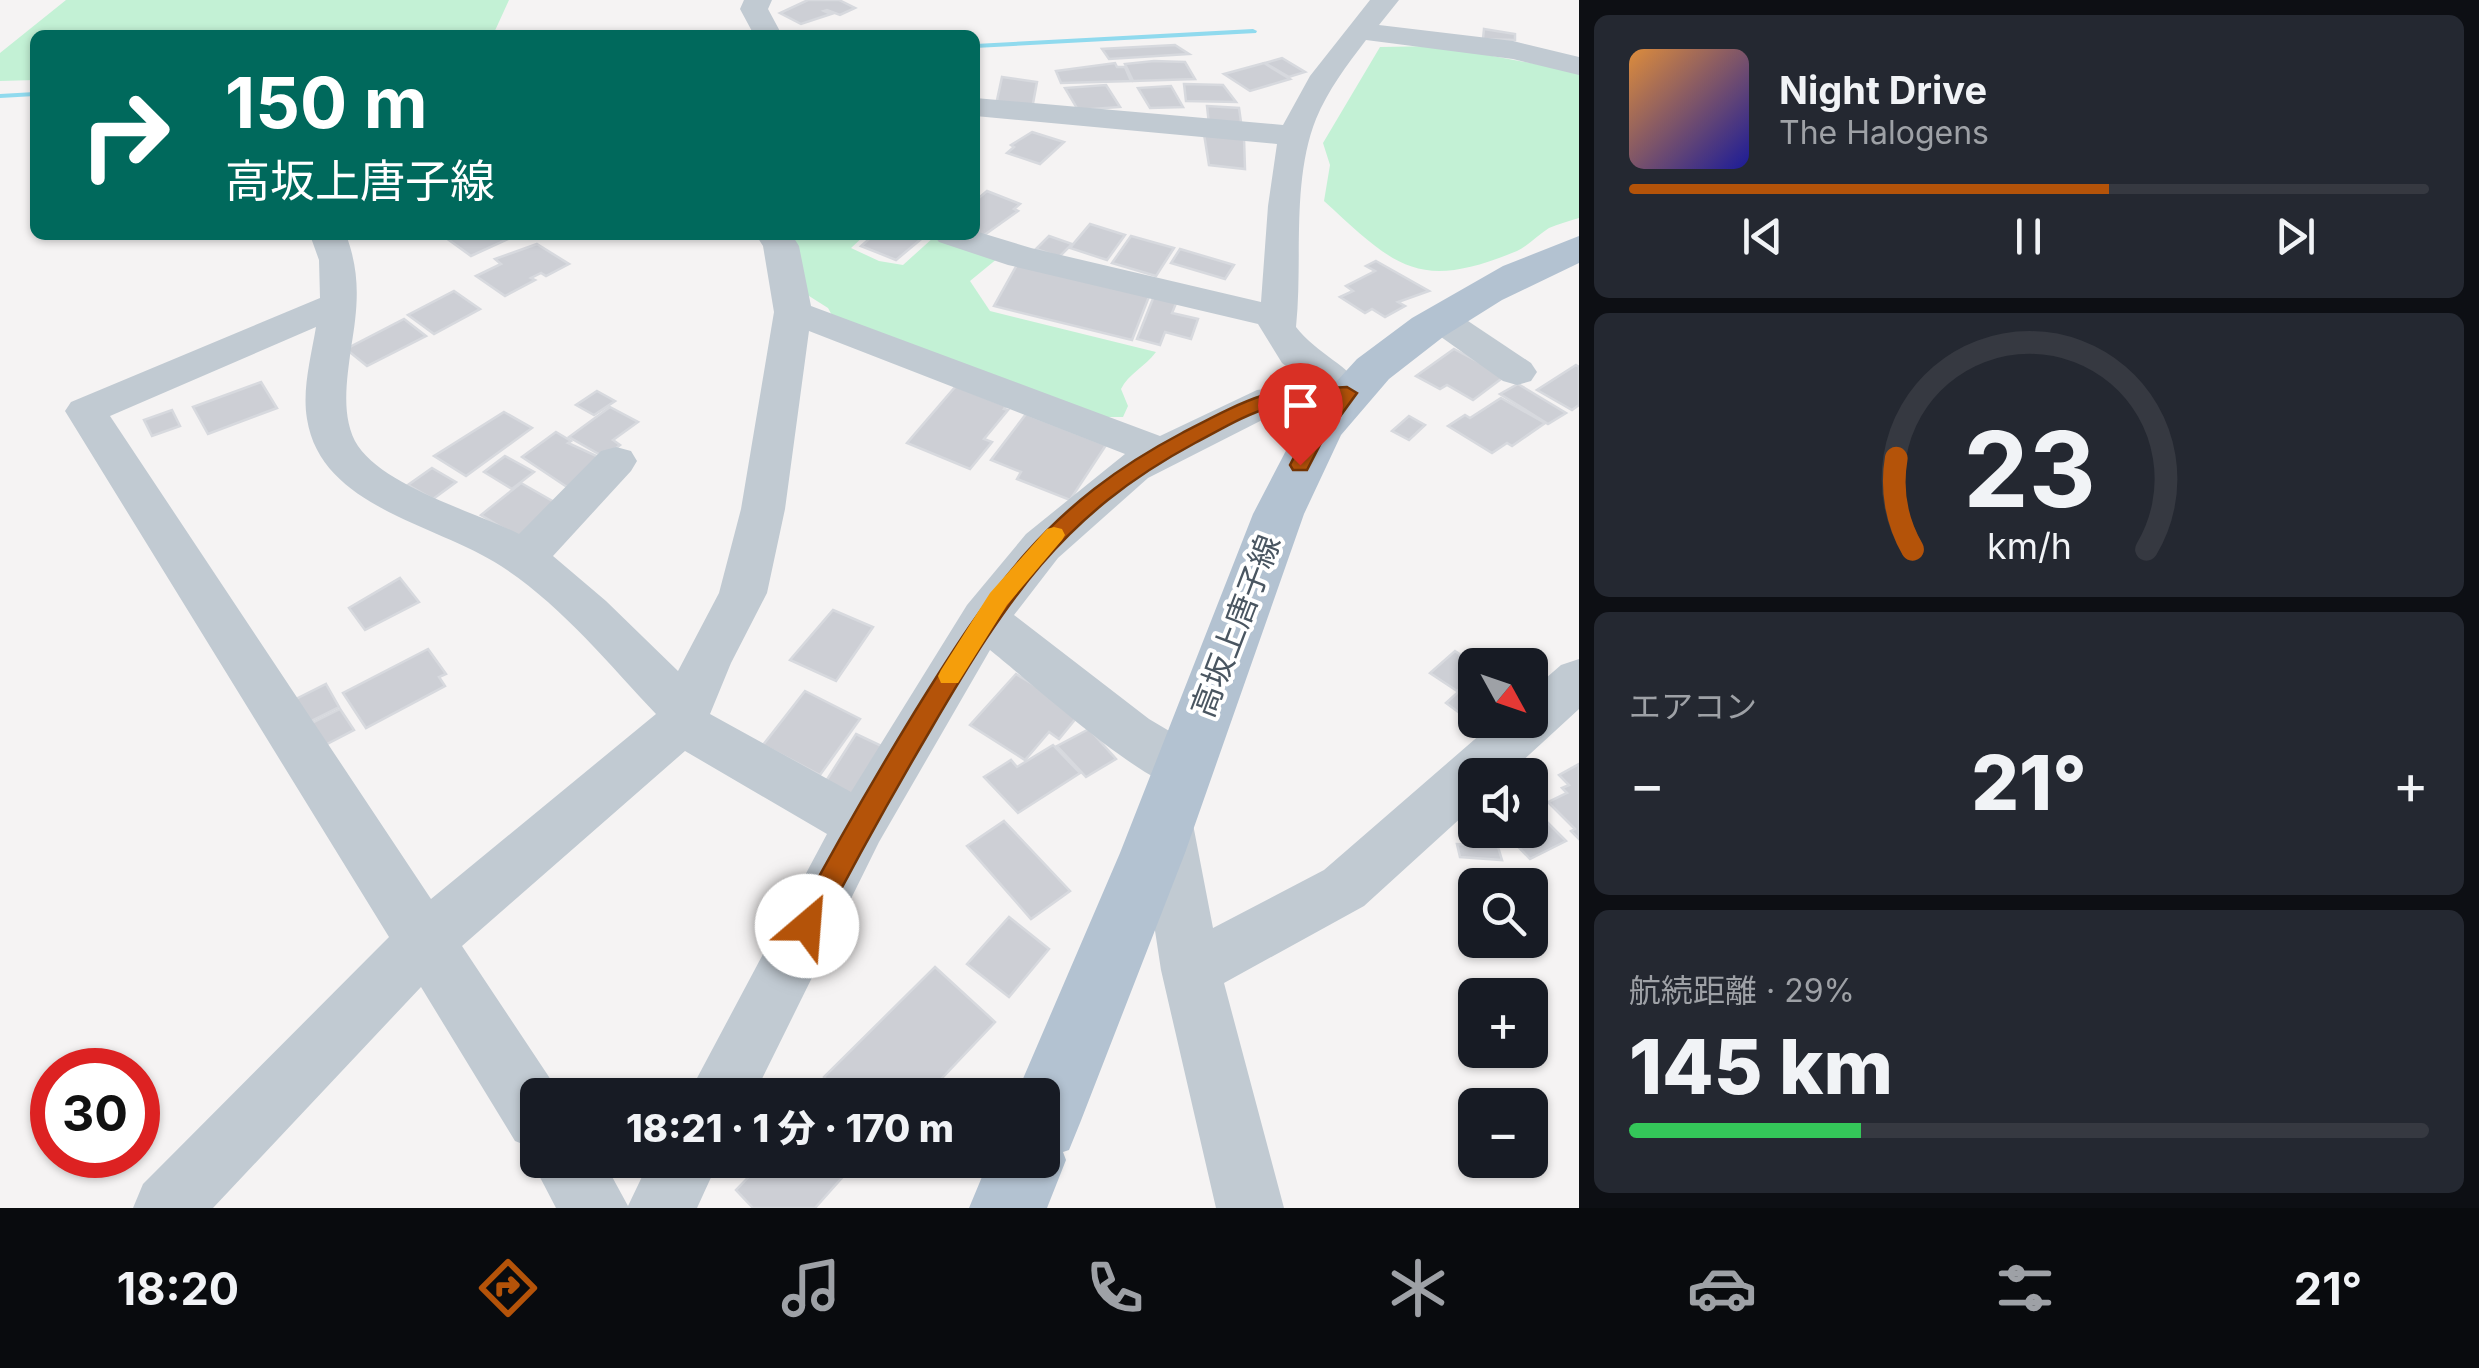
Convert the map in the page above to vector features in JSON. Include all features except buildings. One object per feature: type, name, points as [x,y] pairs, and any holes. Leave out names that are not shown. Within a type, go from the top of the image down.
[{"type":"main road","name":"高坂上唐子線","points":[[1060,1079],[1175,793],[1216,674],[1287,492],[1313,438],[1347,393],[1382,360],[1440,319],[1575,254]]},
{"type":"main road","points":[[1008,1208],[1020,1178]]},
{"type":"street","points":[[758,0],[754,9],[765,30]]},
{"type":"street","points":[[1347,393],[1288,346],[1278,328],[1295,136],[1317,91],[1385,0]]},
{"type":"street","points":[[1361,31],[1513,50],[1579,66]]},
{"type":"street","points":[[980,107],[1295,136]]},
{"type":"street","points":[[330,240],[339,266],[339,304],[326,408],[336,448],[374,484],[524,558],[603,626],[683,718],[860,825]]},
{"type":"street","points":[[168,1208],[425,941],[683,718],[706,663],[743,593],[762,509],[793,312],[788,276],[776,240]]},
{"type":"street","points":[[966,240],[1021,257],[1279,317]]},
{"type":"street","points":[[339,304],[86,411],[520,1090]]},
{"type":"street","points":[[793,312],[1162,452]]},
{"type":"street","points":[[1440,319],[1516,372]]},
{"type":"street","points":[[729,1078],[860,825],[984,618],[1042,546],[1133,468],[1162,452],[1271,400],[1347,393]]},
{"type":"street","points":[[524,558],[616,461]]},
{"type":"street","points":[[984,618],[1130,734],[1175,793],[1191,970],[1250,1208]]},
{"type":"street","points":[[1191,970],[1344,888],[1579,679]]},
{"type":"street","points":[[576,1178],[595,1208]]},
{"type":"street","points":[[661,1208],[677,1178]]},
{"type":"green space","points":[[66,0],[509,0],[495,30],[30,30],[30,80],[0,81],[0,53]]},
{"type":"green space","points":[[1439,46],[1579,72],[1579,218],[1549,228],[1517,251],[1455,270],[1431,271],[1391,257],[1324,201],[1330,165],[1323,143],[1380,47]]},
{"type":"green space","points":[[791,240],[860,240],[851,248],[879,261],[903,265],[931,240],[943,240],[998,258],[970,281],[990,311],[1156,352],[1121,389],[1128,406],[1123,417],[1102,417],[834,319],[828,308],[798,289]]},
{"type":"waterway","points":[[980,46],[1253,31]]},
{"type":"waterway","points":[[0,96],[30,94]]},
{"type":"slow traffic","points":[[950,676],[998,599],[1054,535]]},
{"type":"route","points":[[807,926],[860,825],[984,618],[1042,546],[1133,468],[1227,418],[1271,400],[1347,393],[1313,438],[1300,465]]}]
